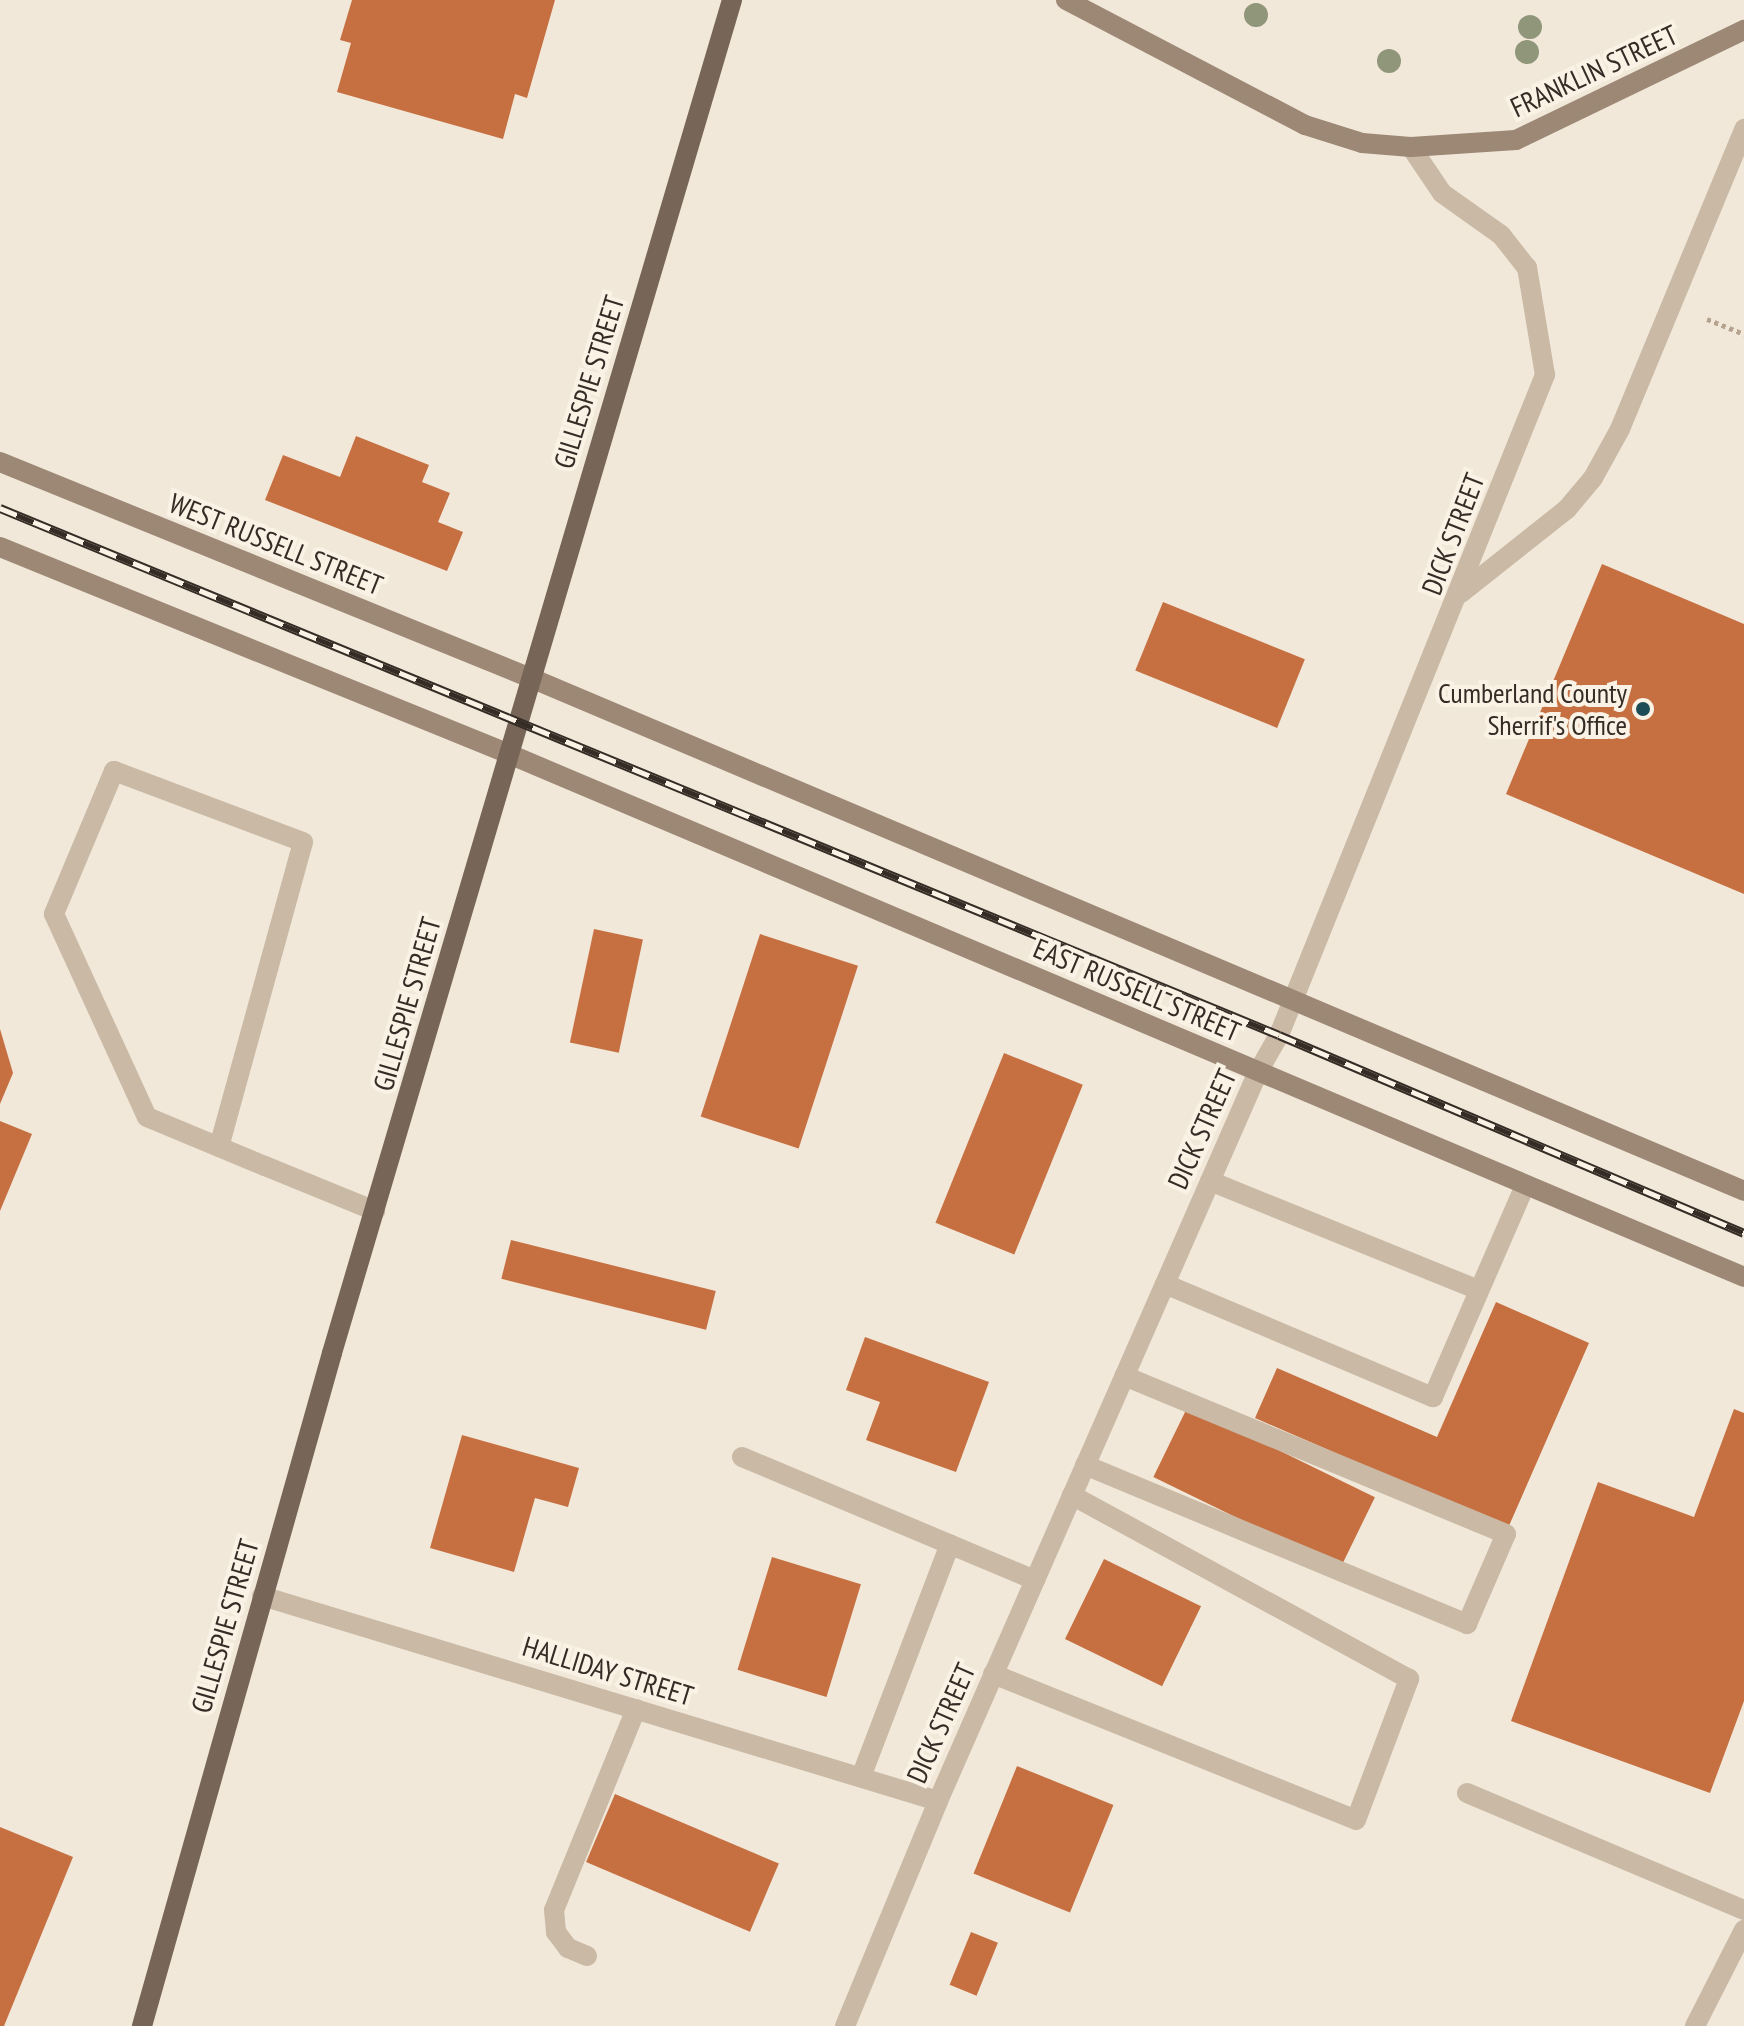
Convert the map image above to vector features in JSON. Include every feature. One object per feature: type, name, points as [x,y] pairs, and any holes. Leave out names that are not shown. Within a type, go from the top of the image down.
[{"type":"main road","name":"GILLESPIE STREET","points":[[144,2025],[262,1596],[732,0]]},
{"type":"main road","name":"FRANKLIN STREET","points":[[1066,0],[1305,125],[1362,143],[1411,147],[1516,140],[1744,30]]},
{"type":"main road","name":"WEST RUSSELL STREET","points":[[0,462],[531,678]]},
{"type":"main road","points":[[0,547],[509,754]]},
{"type":"main road","name":"EAST RUSSELL STREET","points":[[531,678],[1292,1003],[1744,1191]]},
{"type":"main road","name":"EAST RUSSELL STREET","points":[[509,754],[1744,1277]]},
{"type":"street","points":[[1461,593],[1558,517],[1593,478],[1620,429],[1744,129]]},
{"type":"street","name":"DICK STREET","points":[[845,2026],[993,1674],[1258,1072],[1292,1003],[1461,593],[1545,375],[1527,268],[1501,235],[1442,193],[1411,147]]},
{"type":"street","points":[[219,1147],[303,842],[114,771],[54,914],[147,1117],[219,1147],[375,1211]]},
{"type":"street","points":[[1210,1181],[1479,1290]]},
{"type":"street","points":[[1165,1284],[1433,1397],[1525,1185]]},
{"type":"street","points":[[1085,1465],[1467,1624],[1506,1534],[1124,1376]]},
{"type":"street","points":[[742,1457],[1035,1580]]},
{"type":"street","points":[[993,1674],[1356,1820],[1409,1679],[1072,1495]]},
{"type":"street","points":[[861,1777],[950,1544]]},
{"type":"street","name":"HALLIDAY STREET","points":[[262,1596],[938,1801]]},
{"type":"street","points":[[587,1956],[568,1948],[556,1932],[554,1910],[636,1709]]},
{"type":"street","points":[[1467,1793],[1744,1910]]},
{"type":"street","points":[[1695,2026],[1744,1930]]},
{"type":"path","points":[[1707,319],[1744,334]]},
{"type":"building","points":[[352,0],[555,0],[527,98],[515,94],[503,139],[337,92],[351,43],[340,40]]},
{"type":"building","points":[[356,436],[429,465],[422,482],[450,493],[438,522],[463,532],[447,571],[265,500],[283,455],[340,477]]},
{"type":"building","name":"Cumberland County Sherrif's Office","points":[[1602,564],[1744,624],[1744,894],[1506,794]]},
{"type":"building","points":[[1163,602],[1305,659],[1277,728],[1135,671]]},
{"type":"building","points":[[594,929],[643,939],[619,1053],[570,1042]]},
{"type":"building","points":[[760,934],[858,966],[799,1148],[701,1117]]},
{"type":"building","points":[[0,1029],[13,1073],[0,1104]]},
{"type":"building","points":[[1004,1053],[1083,1085],[1014,1255],[935,1223]]},
{"type":"building","points":[[0,1121],[32,1134],[0,1211]]},
{"type":"building","points":[[511,1240],[716,1291],[706,1330],[501,1279]]},
{"type":"building","points":[[1496,1302],[1589,1343],[1508,1528],[1255,1418],[1277,1368],[1437,1437]]},
{"type":"building","points":[[865,1337],[989,1382],[956,1472],[866,1440],[880,1402],[846,1390]]},
{"type":"building","points":[[1188,1406],[1375,1497],[1340,1568],[1153,1477]]},
{"type":"building","points":[[1734,1409],[1744,1413],[1744,1701],[1710,1793],[1511,1721],[1598,1482],[1694,1517]]},
{"type":"building","points":[[462,1435],[579,1468],[568,1507],[535,1498],[514,1572],[430,1548]]},
{"type":"building","points":[[772,1557],[861,1584],[826,1697],[738,1670]]},
{"type":"building","points":[[1104,1559],[1201,1606],[1162,1686],[1065,1639]]},
{"type":"building","points":[[1017,1766],[1113,1805],[1070,1913],[974,1874]]},
{"type":"building","points":[[615,1794],[779,1864],[750,1932],[586,1862]]},
{"type":"building","points":[[0,1827],[73,1857],[4,2026],[0,2026]]},
{"type":"building","points":[[971,1932],[998,1943],[977,1996],[950,1985]]},
{"type":"railway","points":[[0,508],[1279,1035],[1744,1233]]},
{"type":"place","name":"Cumberland County Sherrif's Office","points":[[1643,709]]}]
